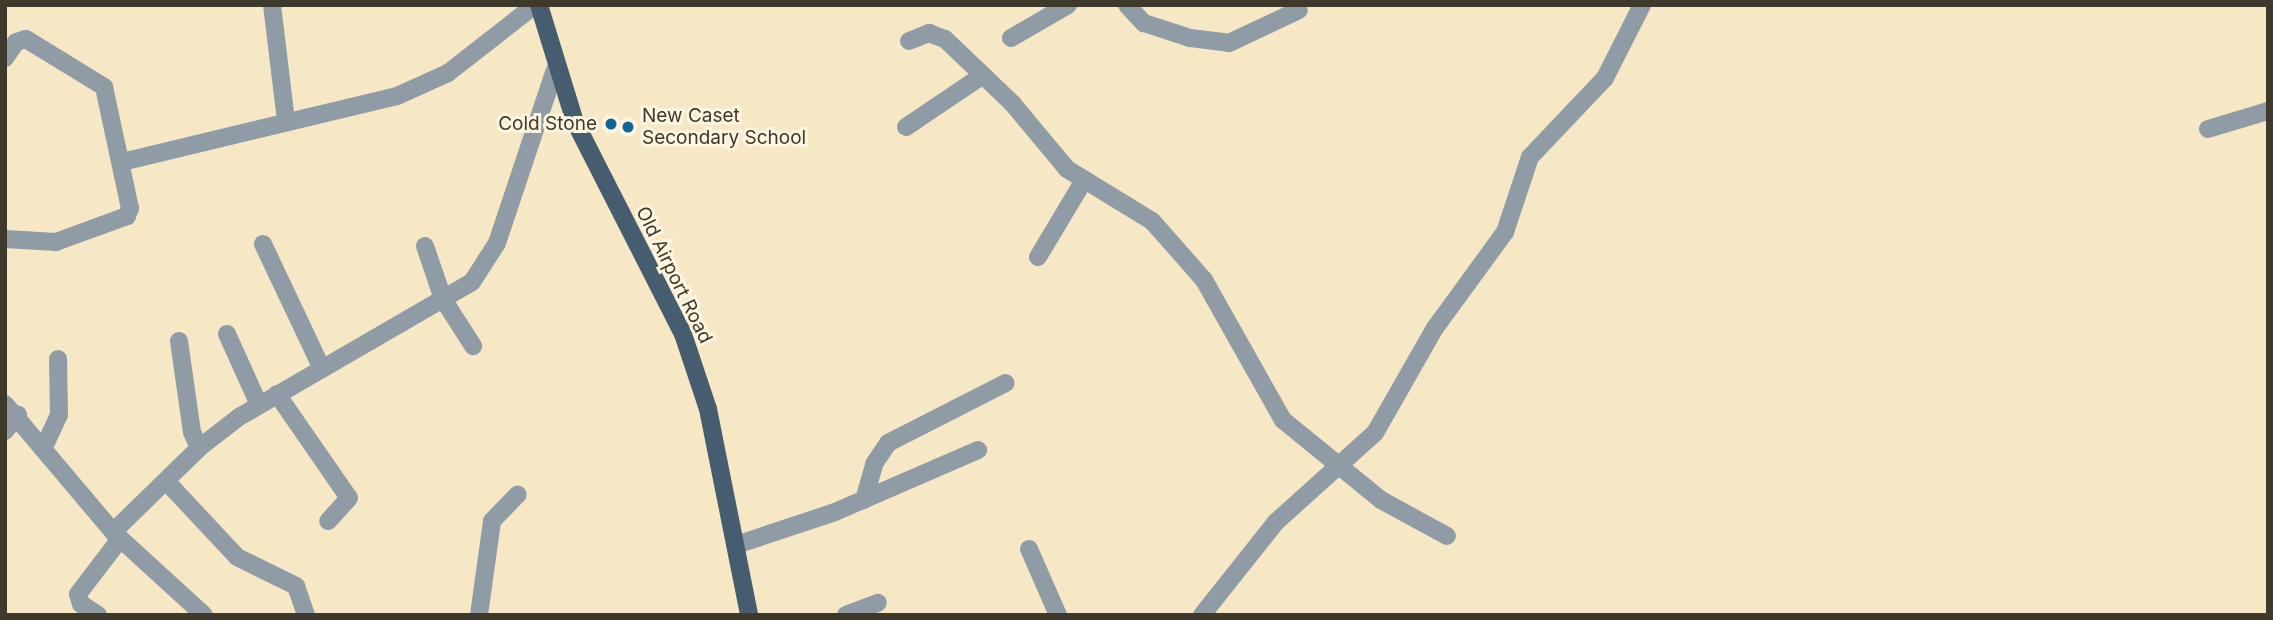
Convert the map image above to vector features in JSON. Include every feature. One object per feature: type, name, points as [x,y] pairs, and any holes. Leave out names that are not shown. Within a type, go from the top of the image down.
[{"type":"main road","name":"Old Airport Road","points":[[537,5],[555,70],[575,122],[683,334],[708,409],[738,544],[749,615]]},
{"type":"street","points":[[272,5],[286,120]]},
{"type":"street","points":[[122,162],[424,85],[487,47],[537,5]]},
{"type":"street","points":[[1011,38],[1068,5]]},
{"type":"street","points":[[1126,5],[1144,23],[1229,43],[1299,10]]},
{"type":"street","points":[[1205,614],[1250,550],[1375,433],[1435,328],[1506,232],[1530,156],[1605,78],[1642,5]]},
{"type":"street","points":[[909,41],[936,34],[983,75],[1054,156],[1084,180],[1129,204],[1172,240],[1204,280],[1283,420],[1338,467],[1399,512],[1447,536]]},
{"type":"street","points":[[5,58],[16,42],[26,39],[104,87],[122,162],[127,216],[56,242],[5,239]]},
{"type":"street","points":[[98,615],[81,604],[78,594],[116,535],[199,448],[277,394],[472,282],[488,265],[555,70]]},
{"type":"street","points":[[906,127],[983,75]]},
{"type":"street","points":[[2208,129],[2268,111]]},
{"type":"street","points":[[1038,257],[1084,180]]},
{"type":"street","points":[[262,244],[322,369]]},
{"type":"street","points":[[425,246],[443,299],[473,346]]},
{"type":"street","points":[[227,334],[259,405]]},
{"type":"street","points":[[179,341],[192,432],[199,448]]},
{"type":"street","points":[[44,447],[59,415],[58,359]]},
{"type":"street","points":[[864,500],[874,464],[888,443],[1006,383]]},
{"type":"street","points":[[277,394],[349,498],[328,521]]},
{"type":"street","points":[[12,409],[116,535],[204,615]]},
{"type":"street","points":[[5,431],[12,409]]},
{"type":"street","points":[[738,544],[864,500],[978,450]]},
{"type":"street","points":[[166,481],[237,557],[296,586],[306,615]]},
{"type":"street","points":[[479,615],[492,521],[519,494]]},
{"type":"street","points":[[1029,549],[1058,615]]},
{"type":"street","points":[[845,615],[878,603]]},
{"type":"place","name":"Cold Stone","points":[[611,124]]},
{"type":"place","name":"New Caset Secondary School","points":[[628,127]]}]
